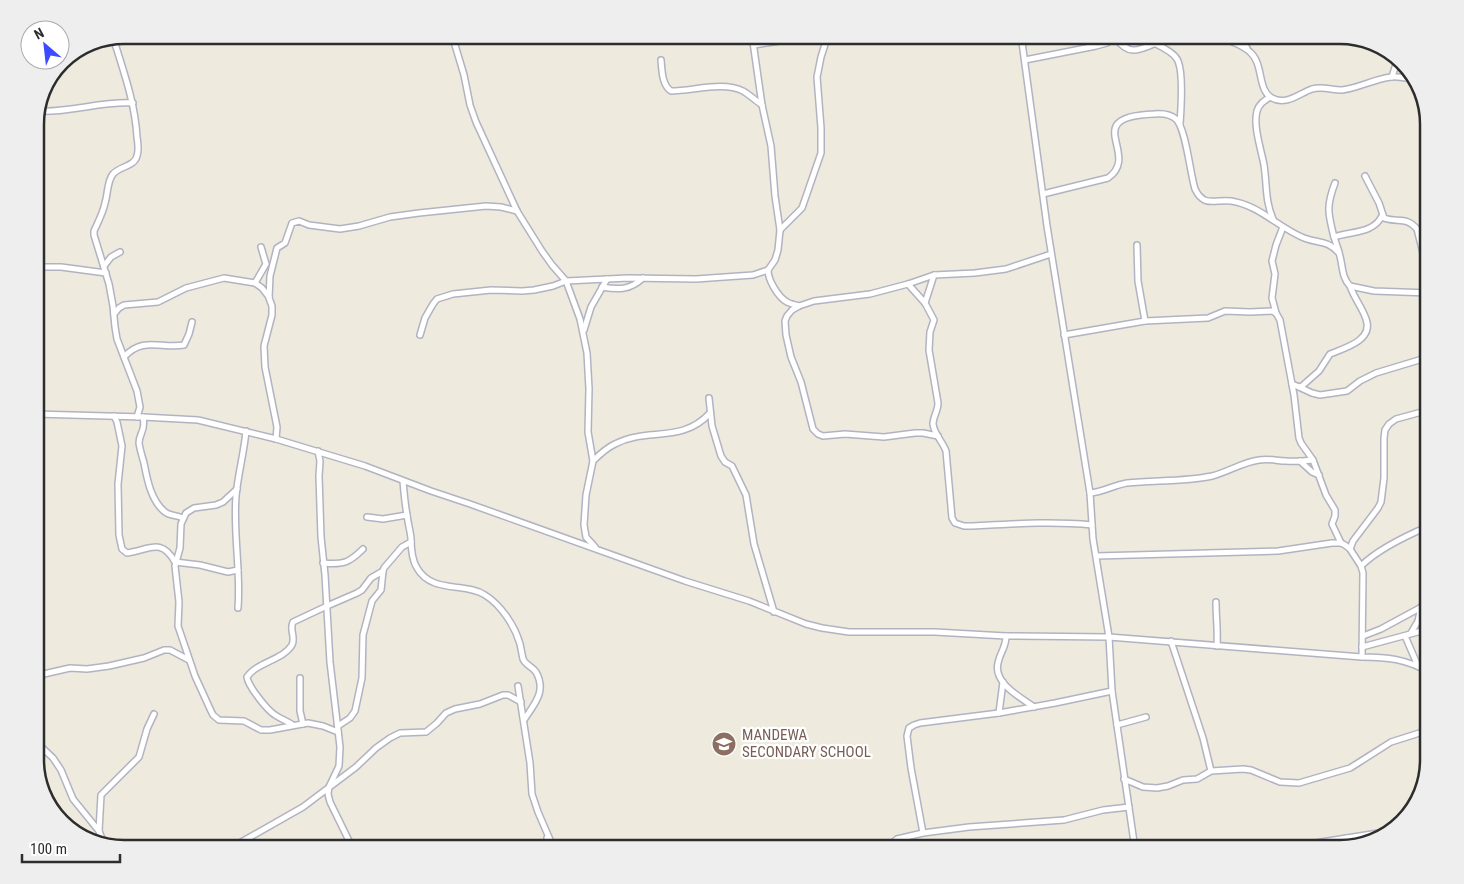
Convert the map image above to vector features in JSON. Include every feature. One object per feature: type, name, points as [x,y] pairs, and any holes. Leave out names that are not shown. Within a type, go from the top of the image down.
[{"type":"street","points":[[455,44],[473,114],[517,211],[552,265],[566,281],[577,308],[584,333],[588,370],[588,432],[593,461],[586,495],[584,525],[586,537],[597,549]]},
{"type":"street","points":[[761,44],[754,45],[762,105],[774,166],[775,196],[780,230],[778,250],[768,270],[768,276],[785,301],[799,306]]},
{"type":"street","points":[[780,230],[802,208],[821,153],[817,77],[825,44]]},
{"type":"street","points":[[1022,44],[1034,143],[1090,493],[1096,556],[1109,637],[1112,691],[1134,840]]},
{"type":"street","points":[[1025,60],[1103,44]]},
{"type":"street","points":[[1122,44],[1133,51],[1143,49],[1152,44]]},
{"type":"street","points":[[1156,44],[1172,54],[1178,61],[1180,125],[1190,174],[1198,196],[1210,202],[1232,201],[1240,203],[1304,238],[1325,242],[1339,253]]},
{"type":"street","points":[[1235,44],[1249,51]]},
{"type":"street","points":[[1242,44],[1257,62],[1263,86],[1270,97],[1275,100],[1294,98],[1314,88],[1342,90],[1358,87],[1379,79],[1392,77],[1406,79]]},
{"type":"street","points":[[115,45],[126,75],[132,103],[137,131],[137,156],[133,162],[111,176],[105,204],[94,232],[111,290],[117,339],[137,391],[140,407],[137,417]]},
{"type":"street","points":[[661,60],[664,82],[671,91],[723,87],[734,88],[743,91],[762,105]]},
{"type":"street","points":[[1392,77],[1395,66]]},
{"type":"street","points":[[1270,97],[1261,103],[1257,110],[1256,118],[1264,166],[1266,197],[1273,220]]},
{"type":"street","points":[[45,111],[132,103]]},
{"type":"street","points":[[1043,194],[1097,182],[1114,174],[1120,156],[1114,138],[1114,130],[1118,123],[1129,117],[1141,114],[1165,114],[1176,119],[1180,125]]},
{"type":"street","points":[[1365,176],[1381,208],[1382,216],[1387,220],[1407,220],[1417,229],[1420,241]]},
{"type":"street","points":[[1299,388],[1320,371],[1330,354],[1348,348],[1363,336],[1367,330],[1368,323],[1343,274],[1334,237],[1328,208],[1335,183]]},
{"type":"street","points":[[269,298],[270,276],[276,251],[278,247],[285,243],[291,224],[294,222],[299,221],[323,228],[340,229],[359,226],[390,217],[486,206],[517,211]]},
{"type":"street","points":[[1334,237],[1368,229],[1382,216]]},
{"type":"street","points":[[1283,227],[1272,261],[1274,274],[1272,298],[1281,326],[1292,384],[1299,438],[1313,460],[1326,495],[1335,510],[1332,524],[1341,543]]},
{"type":"street","points":[[1137,245],[1138,281],[1145,321]]},
{"type":"street","points":[[255,283],[266,264],[261,247]]},
{"type":"street","points":[[104,266],[111,257],[120,252]]},
{"type":"street","points":[[938,436],[915,433],[884,437],[845,434],[823,436],[815,432],[791,357],[785,326],[787,316],[799,306],[814,301],[870,294],[934,275],[1006,269],[1051,254]]},
{"type":"street","points":[[44,267],[62,266],[106,273]]},
{"type":"street","points":[[420,335],[425,318],[433,304],[437,299],[445,295],[491,290],[534,290],[566,281],[644,278],[696,279],[753,274],[768,270]]},
{"type":"street","points":[[925,302],[934,275]]},
{"type":"street","points":[[114,314],[124,305],[158,302],[186,288],[220,278],[255,283],[262,288],[272,306],[272,315],[264,346],[264,357],[277,427],[276,439]]},
{"type":"street","points":[[602,287],[610,289],[626,288],[644,278]]},
{"type":"street","points":[[584,333],[589,312],[607,279]]},
{"type":"street","points":[[908,284],[925,302],[934,320],[930,332],[929,350],[938,410],[933,426],[946,451],[952,518],[955,523],[970,526],[1022,523],[1092,525]]},
{"type":"street","points":[[1350,286],[1374,291],[1420,293]]},
{"type":"street","points":[[1064,335],[1145,321],[1208,318],[1225,311],[1272,311],[1276,313]]},
{"type":"street","points":[[124,357],[132,349],[141,345],[184,345],[192,322]]},
{"type":"street","points":[[1292,384],[1320,395],[1347,391],[1360,381],[1376,373],[1420,360]]},
{"type":"street","points":[[710,398],[712,426],[721,456],[725,462],[732,466],[746,496],[754,544],[774,612]]},
{"type":"street","points":[[1350,549],[1353,541],[1381,502],[1384,478],[1385,430],[1396,419],[1420,412]]},
{"type":"street","points":[[593,461],[603,451],[627,439],[689,429],[704,420],[710,413]]},
{"type":"street","points":[[44,414],[198,420],[276,439],[365,466],[685,581],[749,601],[806,624],[834,630],[935,632],[1006,636],[1109,637],[1386,658],[1404,660],[1418,666]]},
{"type":"street","points":[[114,416],[122,446],[118,484],[119,535],[122,549],[127,553],[158,547],[169,552],[176,562],[200,565],[228,572],[238,570]]},
{"type":"street","points":[[144,417],[145,425],[139,442],[150,487],[155,499],[165,513],[183,518]]},
{"type":"street","points":[[238,608],[239,584],[235,540],[237,489],[246,431]]},
{"type":"street","points":[[318,451],[320,461],[320,522],[330,662],[340,747],[339,766],[329,787],[328,794],[349,840]]},
{"type":"street","points":[[1090,493],[1127,483],[1176,481],[1206,477],[1260,460],[1313,460]]},
{"type":"street","points":[[1300,461],[1312,472],[1319,475]]},
{"type":"street","points":[[403,481],[414,563],[420,573],[434,582],[451,588],[475,590],[485,595],[494,602],[508,619],[517,635],[524,661],[536,673],[540,686],[540,694],[524,720]]},
{"type":"street","points":[[237,489],[222,502],[211,506],[194,508],[187,512],[181,524],[180,548],[175,574],[179,602],[178,626],[194,676],[210,711],[216,718],[244,721],[261,730],[303,724],[315,724],[338,729]]},
{"type":"street","points":[[367,517],[383,519],[407,516]]},
{"type":"street","points":[[1361,566],[1386,548],[1420,531]]},
{"type":"street","points":[[338,729],[356,711],[362,678],[363,635],[372,601],[381,590],[382,572],[402,547],[411,542]]},
{"type":"street","points":[[1096,556],[1278,551],[1341,543],[1350,549],[1361,566],[1363,580],[1362,657]]},
{"type":"street","points":[[323,563],[346,562],[353,559],[363,549]]},
{"type":"street","points":[[292,725],[274,715],[247,681],[247,677],[254,669],[290,647],[294,639],[291,627],[293,622],[357,593],[362,590],[370,578],[382,572]]},
{"type":"street","points":[[1216,602],[1218,646]]},
{"type":"street","points":[[1363,636],[1381,629],[1420,608]]},
{"type":"street","points":[[1408,635],[1418,621],[1420,612]]},
{"type":"street","points":[[1362,647],[1420,632]]},
{"type":"street","points":[[1408,635],[1418,666]]},
{"type":"street","points":[[1006,636],[1006,644],[998,661],[998,672],[1010,690],[1034,707]]},
{"type":"street","points":[[1171,642],[1203,738],[1211,771]]},
{"type":"street","points":[[44,674],[70,668],[87,669],[109,666],[164,650],[170,650],[189,660]]},
{"type":"street","points":[[300,678],[300,711],[303,724]]},
{"type":"street","points":[[1000,713],[1003,682]]},
{"type":"street","points":[[518,686],[530,763],[532,794],[550,840]]},
{"type":"street","points":[[923,833],[911,768],[907,736],[909,728],[920,723],[1000,713],[1112,691]]},
{"type":"street","points":[[245,840],[303,807],[395,735],[426,732],[450,711],[480,704],[498,696],[508,695],[521,702]]},
{"type":"street","points":[[99,831],[101,795],[139,757],[154,714]]},
{"type":"street","points":[[1117,726],[1146,717]]},
{"type":"street","points":[[1124,779],[1143,787],[1157,788],[1183,780],[1197,779],[1211,771],[1247,769],[1280,782],[1303,782],[1350,768],[1391,742],[1420,733]]},
{"type":"street","points":[[44,749],[53,758],[60,770],[73,799],[99,831],[101,837]]},
{"type":"street","points":[[896,840],[923,833],[1002,824],[1064,820],[1104,810],[1129,807]]},
{"type":"street","points":[[1334,840],[1371,834]]},
{"type":"street","points":[[547,835],[547,840]]},
{"type":"place","name":"MANDEWA SECONDARY SCHOOL","points":[[724,744]]}]
